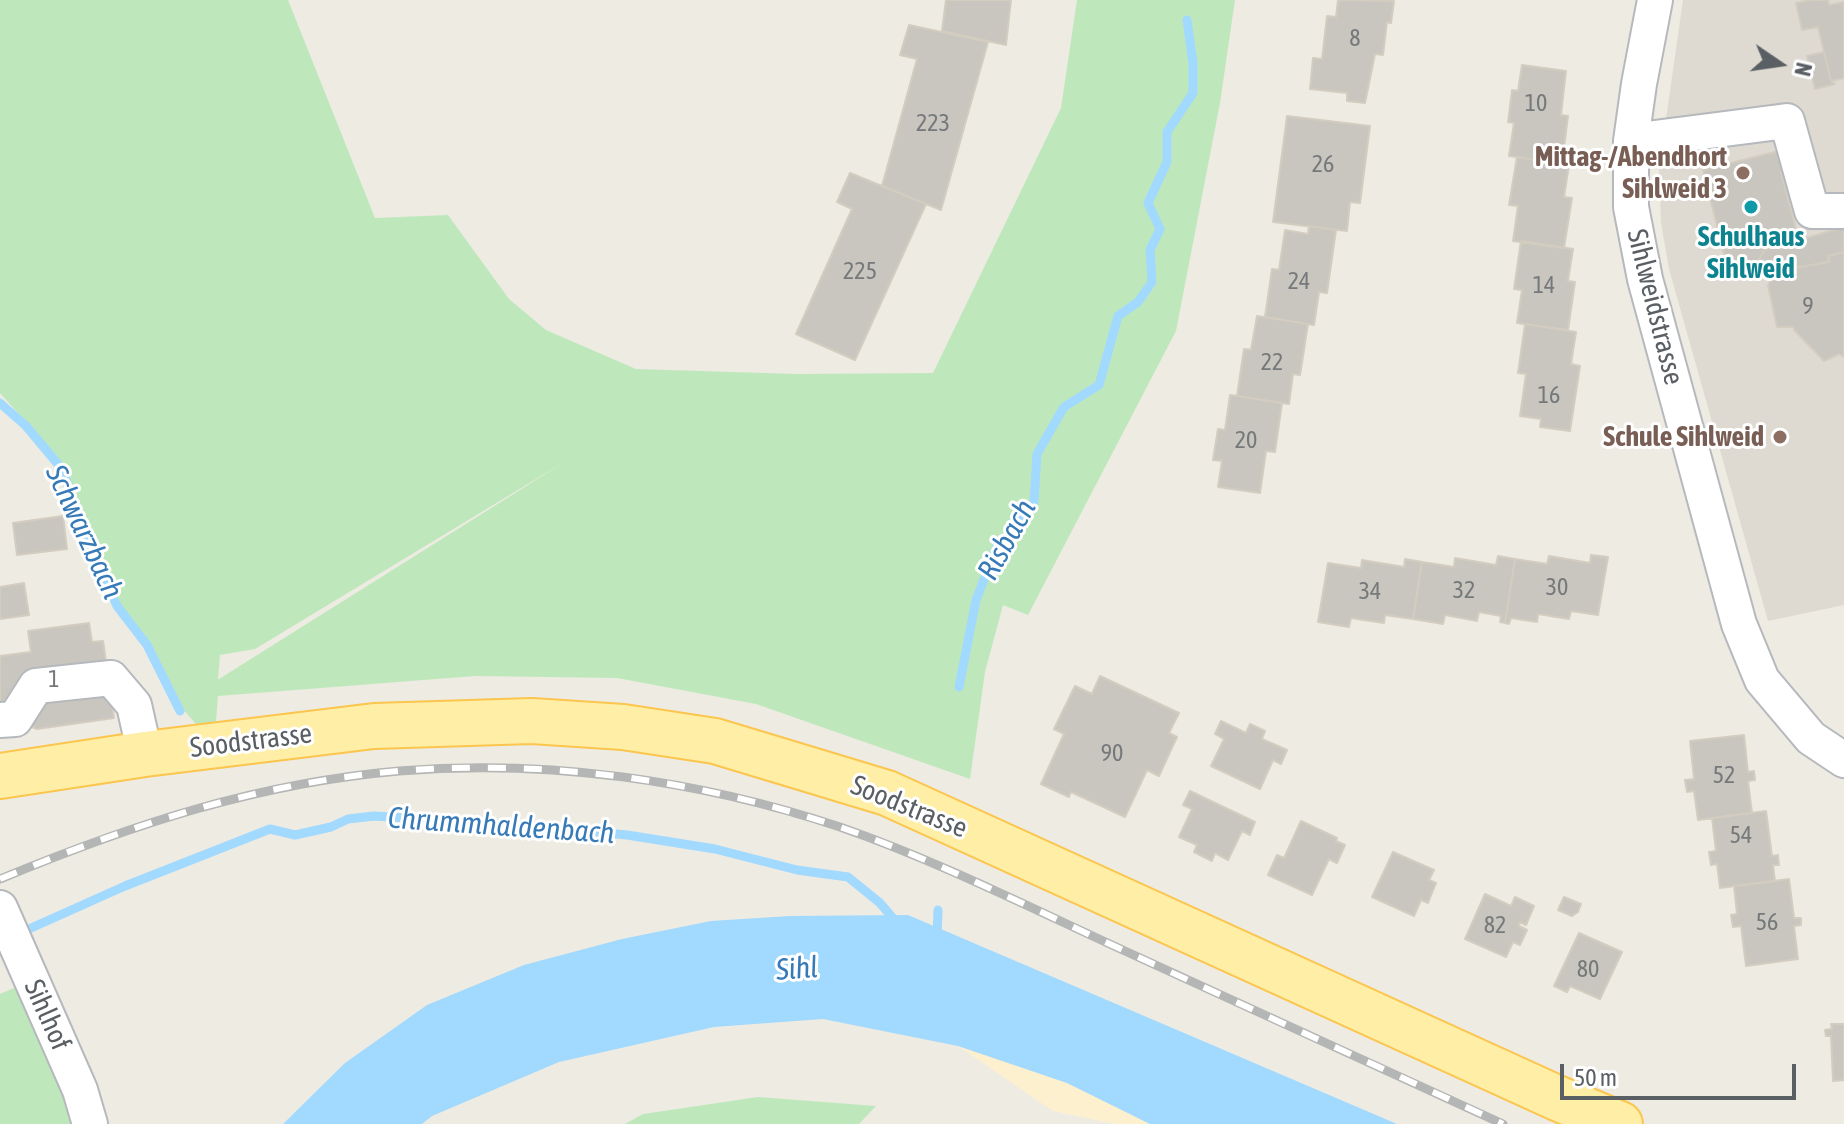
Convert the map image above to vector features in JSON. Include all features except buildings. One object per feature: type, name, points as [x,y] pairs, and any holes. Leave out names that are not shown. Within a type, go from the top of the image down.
[{"type":"main road","name":"Soodstrasse","points":[[0,776],[145,754],[374,726],[532,721],[623,727],[715,741],[887,793],[1620,1124]]},
{"type":"street","name":"Sihlweidstrasse","points":[[1655,0],[1631,141],[1631,207],[1645,279],[1739,624],[1762,680],[1811,738],[1844,760]]},
{"type":"street","points":[[1631,141],[1787,121],[1812,211],[1844,211]]},
{"type":"street","points":[[0,720],[15,719],[36,686],[111,678],[134,705],[145,754]]},
{"type":"street","name":"Sihlhof","points":[[0,908],[80,1090],[90,1124]]},
{"type":"shaded area","name":"Schule Sihlweid","points":[[1683,0],[1844,0],[1844,605],[1768,621],[1669,269],[1661,223],[1659,168]]},
{"type":"green space","points":[[0,0],[288,0],[375,218],[448,215],[509,299],[546,330],[636,369],[797,374],[933,373],[1061,108],[1077,0],[1235,0],[1220,103],[1176,331],[1028,615],[1003,605],[985,672],[970,779],[756,704],[617,678],[475,676],[218,696],[214,745],[182,708],[109,587],[57,457],[0,393]],"holes":[[[566,461],[218,679],[220,655],[255,649]]]},
{"type":"green space","points":[[21,985],[81,1124],[0,1124],[0,994]]},
{"type":"green space","points":[[758,1097],[876,1106],[859,1124],[625,1124],[643,1114]]},
{"type":"sand","points":[[958,1046],[1067,1083],[1150,1124],[1115,1124],[1053,1111]]},
{"type":"water","name":"Sihl","points":[[908,915],[1397,1124],[1150,1124],[1067,1083],[958,1046],[823,1019],[714,1027],[559,1062],[432,1116],[422,1124],[283,1124],[345,1063],[427,1005],[524,965],[622,939],[711,921],[790,916]]},
{"type":"waterway","name":"Risbach","points":[[959,687],[976,600],[997,546],[1010,539],[1034,502],[1037,454],[1064,407],[1099,385],[1118,316],[1138,302],[1152,282],[1150,250],[1160,229],[1148,203],[1167,162],[1167,132],[1193,93],[1193,63],[1187,20]]},
{"type":"waterway","name":"Schwarzbach","points":[[0,403],[26,426],[62,469],[117,606],[147,645],[180,711]]},
{"type":"waterway","name":"Chrummhaldenbach","points":[[20,933],[125,886],[270,829],[295,835],[331,827],[348,819],[374,816],[525,825],[627,835],[715,849],[797,870],[848,877],[880,903],[897,923]]},
{"type":"waterway","name":"Risbach","points":[[937,939],[938,910]]},
{"type":"railway","points":[[0,879],[98,841],[195,809],[295,785],[346,777],[399,771],[511,768],[567,771],[678,785],[787,811],[913,855],[1503,1124]]},
{"type":"place","name":"Mittag-/Abendhort Sihlweid 3","points":[[1743,173]]},
{"type":"place","name":"Schulhaus Sihlweid","points":[[1751,207]]},
{"type":"place","name":"Schule Sihlweid","points":[[1780,437]]}]
